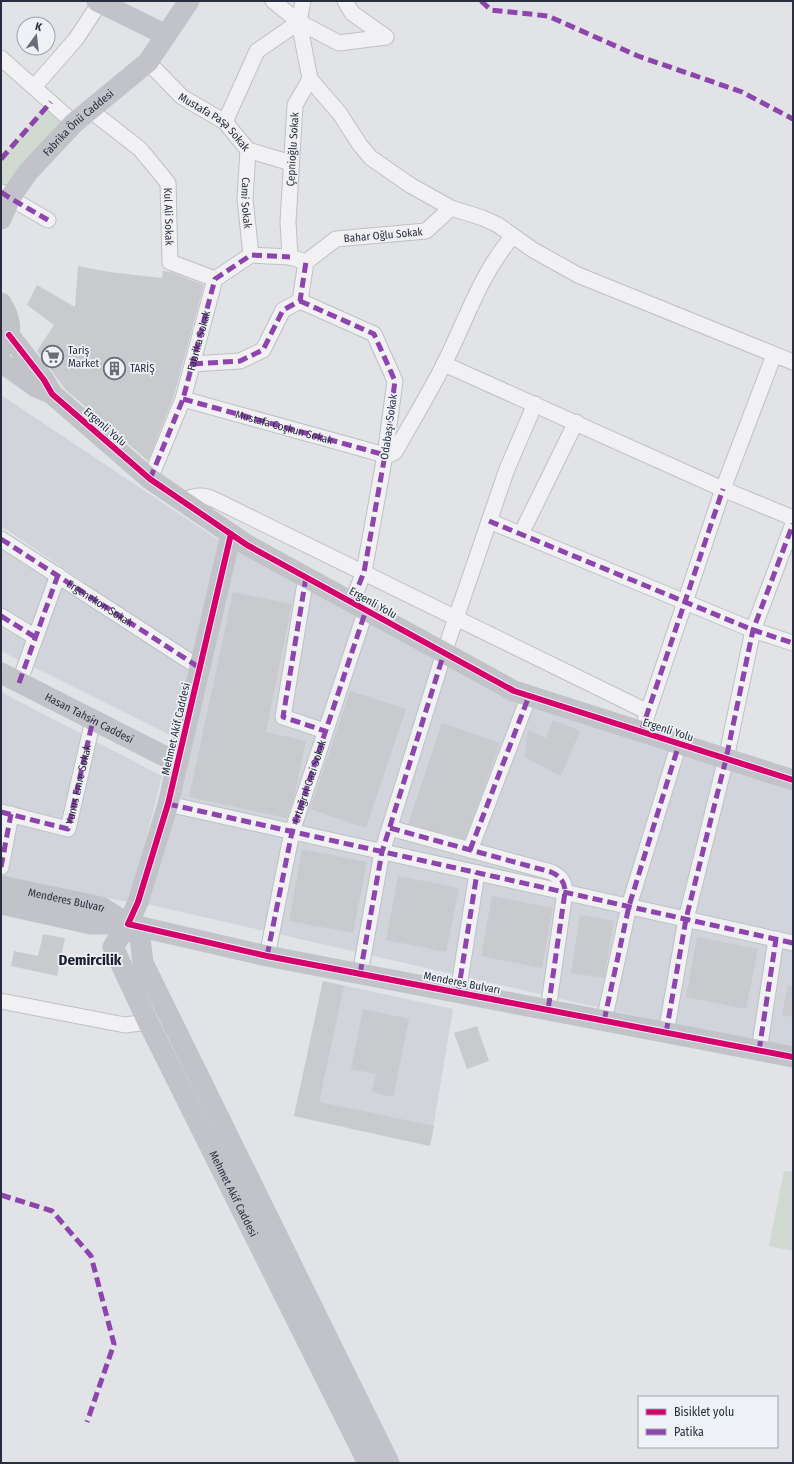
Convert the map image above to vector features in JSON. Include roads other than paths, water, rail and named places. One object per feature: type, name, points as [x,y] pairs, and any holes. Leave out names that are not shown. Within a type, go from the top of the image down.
[{"type":"street","name":"Fabrika Önü Caddesi","points":[[1,219],[5,195],[74,123],[148,62],[188,1]]},
{"type":"street","points":[[274,1],[299,22],[338,44],[386,37],[352,13],[345,1]]},
{"type":"street","points":[[303,1],[299,22],[310,79],[340,114],[360,145],[371,158],[410,185],[451,208],[498,225],[553,263],[578,275],[793,362]]},
{"type":"street","points":[[34,87],[76,38],[100,2],[166,35]]},
{"type":"street","points":[[225,122],[257,51],[299,22]]},
{"type":"street","points":[[1,58],[74,123]]},
{"type":"street","name":"Mustafa Paşa Sokak","points":[[148,62],[182,97],[225,122],[248,150],[290,163]]},
{"type":"street","name":"Çepnioğlu Sokak","points":[[290,257],[288,222],[290,163],[295,105],[310,79]]},
{"type":"street","name":"Kul Ali Sokak","points":[[90,110],[140,149],[168,183],[170,262],[215,279]]},
{"type":"street","name":"Cami Sokak","points":[[248,150],[245,199],[251,255]]},
{"type":"street","points":[[5,195],[48,220]]},
{"type":"street","name":"Bahar Oğlu Sokak","points":[[306,262],[336,239],[426,231],[451,208]]},
{"type":"street","points":[[385,455],[395,452],[444,364],[480,284],[502,249],[513,236]]},
{"type":"street","points":[[192,364],[240,361],[263,350],[283,310],[300,301],[306,262],[290,257],[251,255],[215,279]]},
{"type":"street","name":"Fabrika Sokak","points":[[150,479],[183,399],[215,279]]},
{"type":"street","name":"Odabaşı Sokak","points":[[300,301],[374,334],[395,380],[385,455],[359,606]]},
{"type":"street","points":[[1,303],[7,313],[10,324],[5,342]]},
{"type":"street","name":"Ergenli Yolu","points":[[5,342],[44,380],[52,394],[150,479],[247,545],[514,691],[793,780]]},
{"type":"street","points":[[641,732],[723,489],[774,355]]},
{"type":"street","points":[[1,362],[36,387],[52,394]]},
{"type":"street","points":[[444,364],[723,489],[793,518]]},
{"type":"street","name":"Mustafa Coşkun Sokak","points":[[183,399],[385,455]]},
{"type":"street","points":[[360,974],[382,852],[456,617],[507,469],[535,404]]},
{"type":"street","points":[[521,534],[576,422]]},
{"type":"street","points":[[183,502],[195,496],[209,497],[648,712]]},
{"type":"street","points":[[489,521],[753,630],[793,643]]},
{"type":"street","points":[[666,1033],[686,919],[726,759],[753,630],[793,524]]},
{"type":"street","name":"Mehmet Akif Caddesi","points":[[231,534],[168,804],[138,902],[128,924],[113,947],[148,1022],[368,1463]]},
{"type":"street","name":"Ergenekon Sokak","points":[[1,538],[200,668]]},
{"type":"street","points":[[10,678],[35,638],[58,575]]},
{"type":"street","points":[[306,577],[283,717],[325,731]]},
{"type":"street","name":"Ertuğrul Gazi Sokak","points":[[267,956],[292,832],[325,731],[359,606]]},
{"type":"street","points":[[1,616],[35,638]]},
{"type":"street","name":"Hasan Tahsin Caddesi","points":[[10,678],[178,763]]},
{"type":"street","points":[[470,850],[529,696]]},
{"type":"street","name":"Yunus Emre Sokak","points":[[6,813],[68,829],[93,720]]},
{"type":"street","points":[[604,1021],[629,906],[679,744]]},
{"type":"street","points":[[168,804],[793,943]]},
{"type":"street","points":[[1,867],[6,813]]},
{"type":"street","points":[[390,828],[556,874],[562,880],[565,892],[548,1010]]},
{"type":"street","points":[[458,993],[477,873]]},
{"type":"street","name":"Menderes Bulvarı","points":[[1,886],[101,908],[128,924]]},
{"type":"street","name":"Menderes Bulvarı","points":[[1,904],[91,924],[128,924],[267,956],[793,1057]]},
{"type":"street","name":"Mehmet Akif Caddesi","points":[[128,924],[140,938],[143,962],[388,1463]]},
{"type":"street","points":[[759,1051],[776,939]]},
{"type":"street","points":[[1,1001],[125,1025],[148,1022]]},
{"type":"place","name":"Tariş Market","points":[[52,356]]},
{"type":"place","name":"TARİŞ","points":[[115,368]]},
{"type":"district","name":"Demircilik","points":[[90,960]]}]
